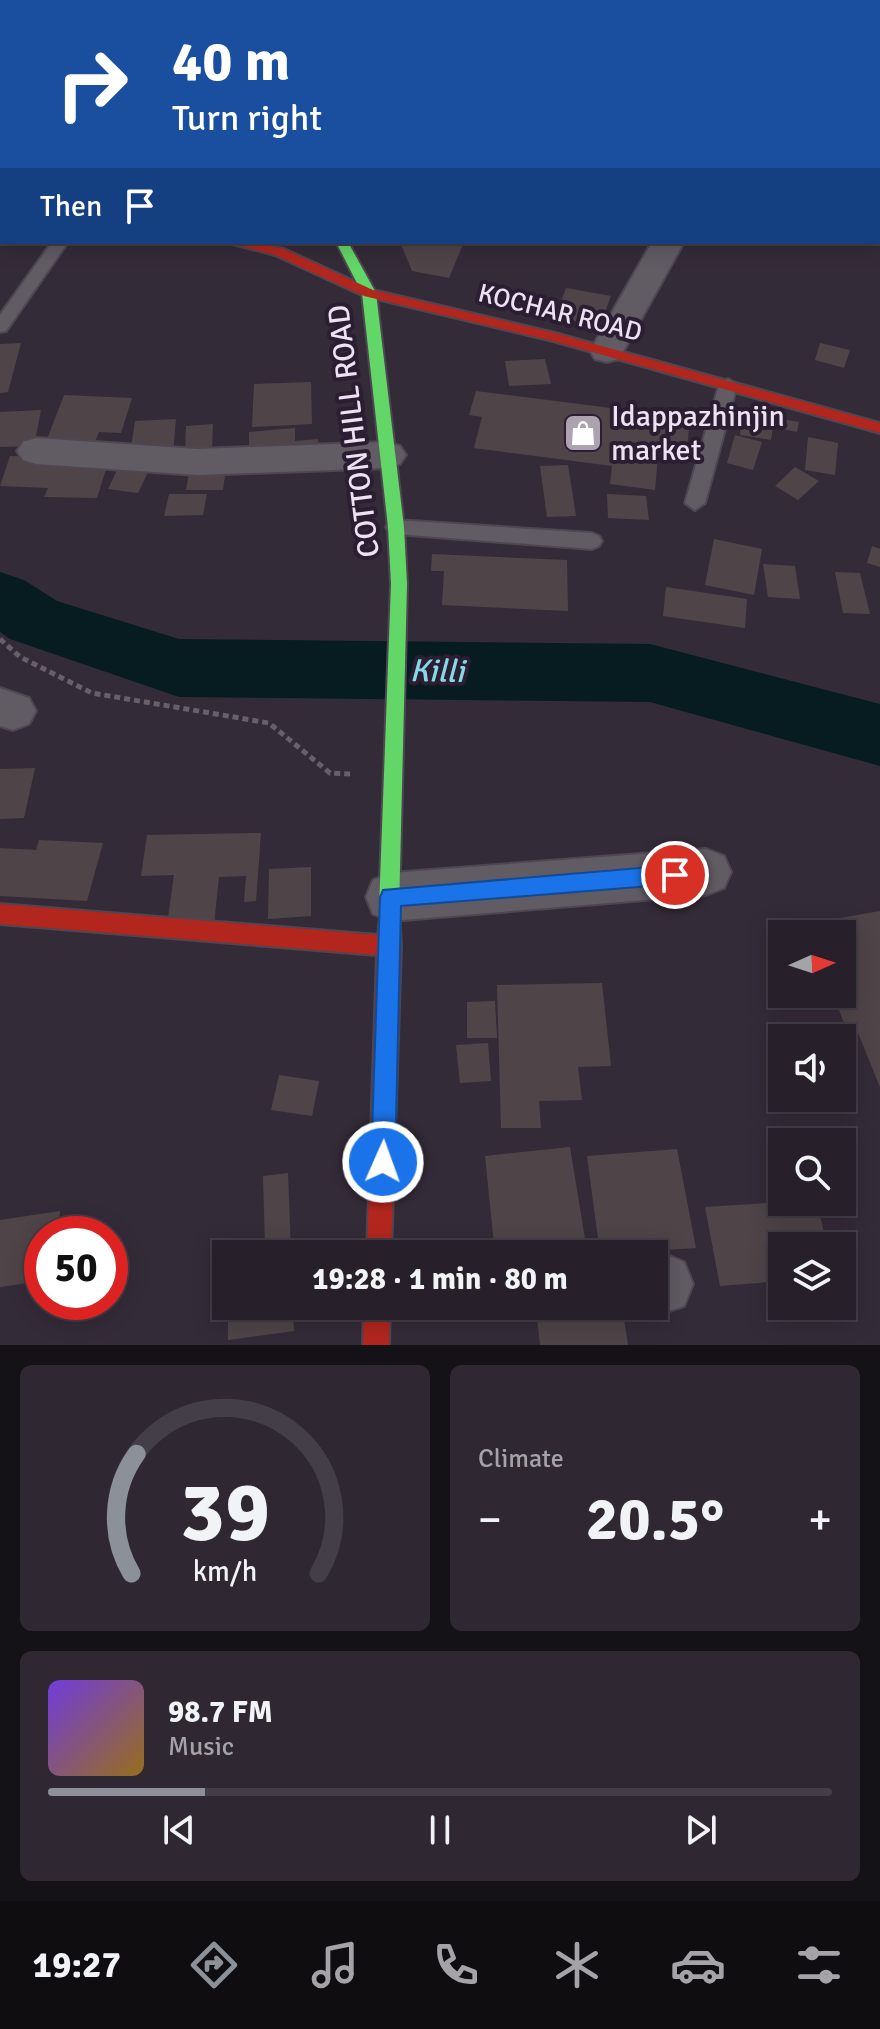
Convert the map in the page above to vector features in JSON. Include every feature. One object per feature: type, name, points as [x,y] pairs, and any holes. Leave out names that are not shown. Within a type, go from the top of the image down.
[{"type":"main road","name":"KOCHAR ROAD","points":[[241,244],[279,252],[369,293],[607,351],[880,428]]},
{"type":"main road","name":"COTTON HILL ROAD","points":[[343,244],[369,293],[396,527],[399,584],[380,1240]]},
{"type":"main road","points":[[0,914],[390,946]]},
{"type":"main road","points":[[376,1345],[377,1320]]},
{"type":"street","points":[[607,351],[667,244]]},
{"type":"street","points":[[36,451],[198,462],[387,455]]},
{"type":"street","points":[[391,897],[706,872]]},
{"type":"lane","points":[[0,327],[59,244]]},
{"type":"lane","points":[[695,503],[728,385]]},
{"type":"lane","points":[[396,527],[592,541]]},
{"type":"path","points":[[0,639],[20,657],[92,693],[269,723],[330,773],[392,775]]},
{"type":"building","points":[[401,244],[463,244],[449,278],[412,271]]},
{"type":"building","points":[[566,288],[611,296],[600,326],[555,317]]},
{"type":"building","points":[[21,343],[8,392],[0,393],[0,344]]},
{"type":"building","points":[[820,343],[850,350],[844,368],[815,360]]},
{"type":"building","points":[[545,359],[551,384],[509,386],[505,361]]},
{"type":"building","points":[[311,382],[312,424],[252,427],[254,384]]},
{"type":"building","name":"Idappazhinjin market","points":[[476,391],[690,418],[686,460],[658,456],[655,490],[610,484],[612,466],[474,448],[482,417],[469,415]]},
{"type":"building","points":[[64,395],[132,398],[121,433],[99,432],[92,449],[44,447]]},
{"type":"building","points":[[41,410],[34,446],[0,447],[0,412]]},
{"type":"building","points":[[743,412],[799,422],[797,432],[773,427],[771,440],[740,435]]},
{"type":"building","points":[[176,419],[173,453],[130,455],[135,421]]},
{"type":"building","points":[[213,424],[212,450],[185,452],[186,426]]},
{"type":"building","points":[[295,428],[295,441],[318,439],[319,453],[249,458],[249,432]]},
{"type":"building","points":[[735,435],[762,442],[753,470],[727,463]]},
{"type":"building","points":[[808,437],[838,443],[835,475],[805,470]]},
{"type":"building","points":[[10,456],[109,459],[97,498],[44,497],[48,488],[0,486]]},
{"type":"building","points":[[121,462],[151,466],[138,493],[108,489]]},
{"type":"building","points":[[568,465],[576,516],[547,517],[540,466]]},
{"type":"building","points":[[795,467],[819,481],[798,500],[775,486]]},
{"type":"building","points":[[190,468],[226,468],[223,490],[186,490]]},
{"type":"building","points":[[169,494],[207,494],[203,515],[164,516]]},
{"type":"building","points":[[607,494],[646,496],[649,520],[608,518]]},
{"type":"building","points":[[714,539],[762,549],[754,595],[705,585]]},
{"type":"building","points":[[872,546],[880,549],[880,567],[867,563]]},
{"type":"building","points":[[432,554],[567,560],[568,611],[442,605],[444,571],[431,571]]},
{"type":"building","points":[[763,564],[795,566],[800,599],[768,597]]},
{"type":"building","points":[[835,572],[860,573],[870,614],[843,613]]},
{"type":"building","points":[[666,587],[747,599],[745,628],[663,616]]},
{"type":"building","points":[[35,768],[24,818],[0,819],[0,769]]},
{"type":"building","points":[[261,833],[256,901],[244,902],[246,876],[219,877],[214,924],[167,925],[174,875],[141,876],[147,835]]},
{"type":"building","points":[[39,840],[103,843],[87,901],[0,896],[0,848],[36,850]]},
{"type":"building","points":[[311,867],[311,916],[268,919],[269,869]]},
{"type":"building","points":[[880,911],[880,1087],[856,1033],[856,1024],[844,1024],[838,1008],[856,1008],[856,920],[829,920]]},
{"type":"building","points":[[602,983],[611,1066],[578,1067],[582,1100],[539,1101],[541,1128],[501,1128],[497,985]]},
{"type":"building","points":[[495,1001],[497,1038],[467,1038],[467,1002]]},
{"type":"building","points":[[488,1043],[491,1081],[460,1083],[456,1045]]},
{"type":"building","points":[[279,1075],[319,1081],[312,1116],[271,1110]]},
{"type":"building","points":[[570,1147],[585,1240],[494,1240],[485,1156]]},
{"type":"building","points":[[677,1149],[696,1248],[668,1250],[668,1240],[598,1240],[587,1156]]},
{"type":"building","points":[[288,1173],[290,1240],[265,1240],[263,1176]]},
{"type":"building","points":[[768,1203],[768,1216],[820,1216],[824,1232],[768,1232],[768,1282],[720,1286],[705,1207]]},
{"type":"building","points":[[60,1211],[60,1216],[27,1216]]},
{"type":"building","points":[[24,1216],[24,1284],[0,1287],[0,1220]]},
{"type":"building","points":[[228,1320],[294,1320],[294,1331],[228,1340]]},
{"type":"building","points":[[537,1320],[624,1320],[628,1345],[540,1345]]},
{"type":"waterway","name":"Killi","points":[[0,598],[34,620],[179,668],[650,673],[880,735]]},
{"type":"traffic: fast","points":[[343,244],[369,293],[396,527],[399,584],[389,909]]},
{"type":"traffic: jam","points":[[241,244],[279,252],[369,293],[555,337],[880,428]]},
{"type":"traffic: jam","points":[[379,1240],[389,909]]},
{"type":"traffic: jam","points":[[0,914],[390,946]]},
{"type":"traffic: jam","points":[[376,1345],[377,1320]]},
{"type":"place","name":"Idappazhinjin market","points":[[583,433]]},
{"type":"route","points":[[383,1162],[391,897],[675,875]]}]
